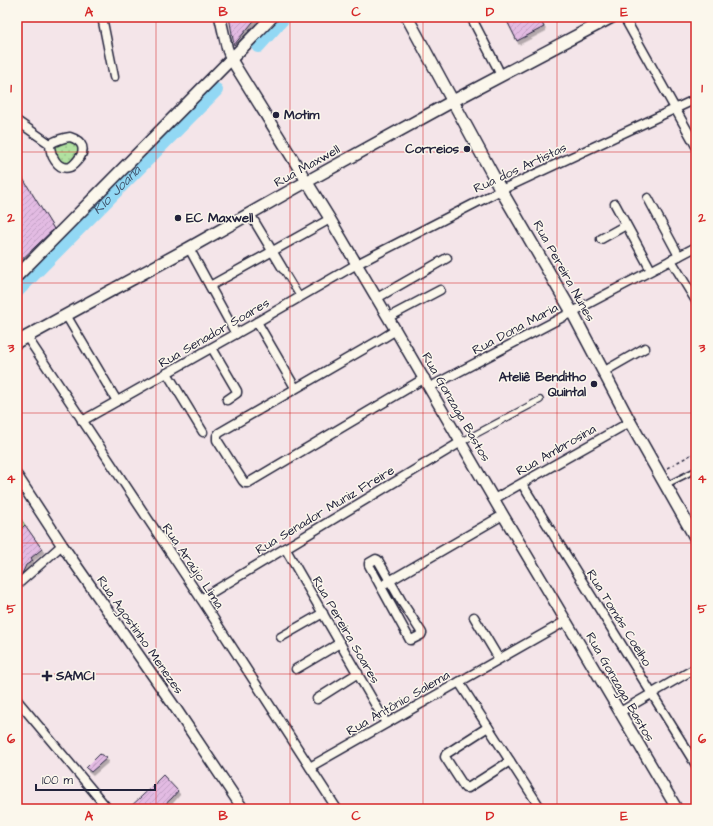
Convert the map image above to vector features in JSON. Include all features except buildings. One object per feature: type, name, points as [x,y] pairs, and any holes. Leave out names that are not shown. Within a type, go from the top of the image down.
[{"type":"main road","points":[[17,276],[272,17]]},
{"type":"main road","name":"Rua Pereira Nunes","points":[[408,17],[501,190],[572,312],[630,422],[696,539]]},
{"type":"main road","name":"Rua Maxwell","points":[[22,339],[453,101],[612,17]]},
{"type":"street","points":[[102,17],[114,77]]},
{"type":"street","name":"Rua Gonzaga Bastos","points":[[220,17],[231,59],[389,317],[503,515],[677,809]]},
{"type":"street","points":[[471,17],[498,67],[501,76]]},
{"type":"street","points":[[624,17],[696,146]]},
{"type":"street","name":"Rua dos Artistas","points":[[357,264],[501,190],[696,99]]},
{"type":"street","points":[[17,121],[50,144]]},
{"type":"street","points":[[648,198],[678,256]]},
{"type":"street","points":[[615,204],[651,270]]},
{"type":"street","points":[[250,214],[300,297]]},
{"type":"street","points":[[210,286],[330,219]]},
{"type":"street","points":[[601,239],[626,225]]},
{"type":"street","name":"Rua Dona Maria","points":[[430,387],[696,247]]},
{"type":"street","points":[[189,248],[236,334]]},
{"type":"street","points":[[377,298],[447,258]]},
{"type":"street","points":[[671,260],[696,301]]},
{"type":"street","name":"Rua Senador Soares","points":[[82,421],[357,264]]},
{"type":"street","points":[[389,317],[440,290]]},
{"type":"street","points":[[66,315],[117,401]]},
{"type":"street","points":[[257,322],[292,384]]},
{"type":"street","points":[[396,330],[219,434],[217,436],[217,440],[243,481],[248,483],[425,378]]},
{"type":"street","name":"Rua Araújo Lima","points":[[22,339],[82,421],[338,809]]},
{"type":"street","points":[[212,348],[237,392],[227,400]]},
{"type":"street","points":[[603,372],[645,348]]},
{"type":"street","points":[[168,373],[203,432]]},
{"type":"street","points":[[461,442],[540,400]]},
{"type":"street","name":"Rua Ambrosina","points":[[494,499],[630,422]]},
{"type":"street","name":"Rua Senador Muniz Freire","points":[[201,600],[461,442]]},
{"type":"street","name":"Rua Agostinho Menezes","points":[[17,476],[62,545],[174,706],[243,809]]},
{"type":"street","name":"Rua Tomás Coelho","points":[[522,484],[696,765]]},
{"type":"street","points":[[380,587],[503,515]]},
{"type":"street","points":[[17,585],[62,545]]},
{"type":"street","name":"Rua Pereira Soares","points":[[285,548],[386,723]]},
{"type":"street","points":[[376,559],[378,560],[389,581],[422,633],[411,640],[380,587],[369,563],[376,559]]},
{"type":"street","points":[[281,637],[322,613]]},
{"type":"street","points":[[474,617],[499,660]]},
{"type":"street","name":"Rua Antônio Salema","points":[[310,767],[566,621]]},
{"type":"street","points":[[296,669],[340,643]]},
{"type":"street","points":[[620,712],[696,668]]},
{"type":"street","points":[[317,699],[358,673]]},
{"type":"street","points":[[459,682],[541,809]]},
{"type":"street","points":[[17,700],[108,809]]},
{"type":"street","points":[[488,726],[446,754],[445,757],[465,788],[468,788],[510,761]]},
{"type":"lane","points":[[666,485],[696,470]]},
{"type":"path","points":[[658,473],[696,452]]},
{"type":"green space","points":[[76,140],[80,151],[71,165],[64,165],[57,160],[53,145],[59,141]]},
{"type":"green space","points":[[17,513],[25,525],[17,533]]},
{"type":"waterway","name":"Rio Joana","points":[[258,46],[284,17]]},
{"type":"waterway","name":"Rio Joana","points":[[17,291],[216,90]]},
{"type":"place","name":"Motim","points":[[276,115]]},
{"type":"place","name":"Correios","points":[[467,149]]},
{"type":"place","name":"EC Maxwell","points":[[178,218]]},
{"type":"place","name":"Ateliê Benditho Quintal","points":[[594,384]]},
{"type":"place","name":"SAMCI","points":[[47,676]]}]
